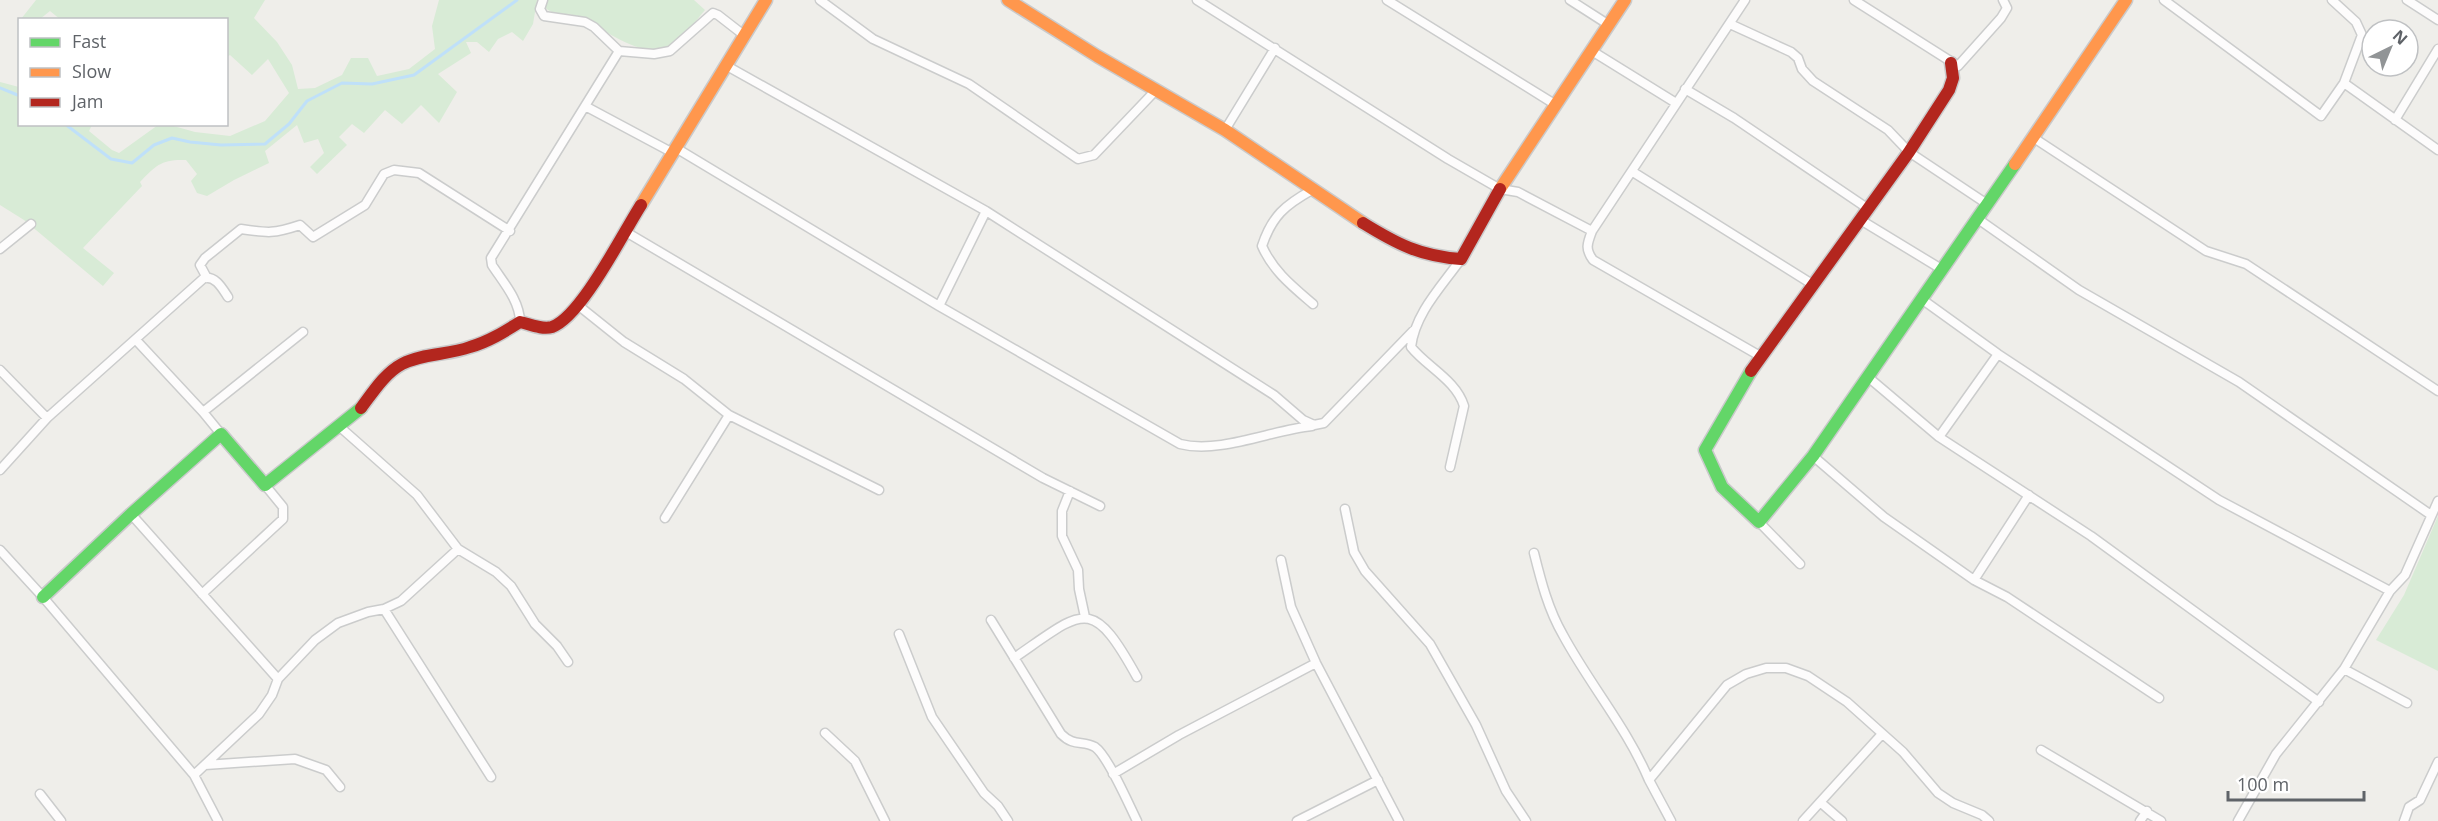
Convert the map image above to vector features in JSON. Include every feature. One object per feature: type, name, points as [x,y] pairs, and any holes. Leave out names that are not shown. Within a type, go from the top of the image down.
[{"type":"street","points":[[543,0],[540,9],[544,16],[585,22],[594,27],[619,51],[667,53],[712,13],[745,36]]},
{"type":"street","points":[[265,484],[340,427],[359,410],[379,384],[400,365],[411,360],[469,348],[492,339],[520,322],[545,328],[553,327],[579,306],[766,0]]},
{"type":"street","points":[[820,0],[873,39],[969,84],[1078,159],[1094,155],[1156,90]]},
{"type":"street","points":[[1008,0],[1097,56],[1225,130],[1312,190],[1394,242],[1434,257],[1461,260]]},
{"type":"street","points":[[1197,0],[1448,159],[1500,189],[1518,192],[1592,231]]},
{"type":"street","points":[[1387,0],[1556,105]]},
{"type":"street","points":[[1570,0],[1609,25]]},
{"type":"street","points":[[585,106],[674,150],[1180,444],[1216,445],[1289,428],[1324,423],[1413,331],[1423,311],[1461,260],[1500,189],[1625,0]]},
{"type":"street","points":[[1745,0],[1592,231],[1587,243],[1587,252],[1593,260],[1760,356]]},
{"type":"street","points":[[1854,0],[1958,66],[2001,18],[2007,8],[2003,0]]},
{"type":"street","points":[[1759,522],[1813,456],[1923,300],[2126,0]]},
{"type":"street","points":[[2164,0],[2321,117],[2344,83],[2362,35],[2356,22],[2332,0]]},
{"type":"street","points":[[2407,0],[2438,20]]},
{"type":"street","points":[[1730,24],[1791,52],[1798,58],[1802,69],[1813,81],[1888,130],[1909,152],[1987,204]]},
{"type":"street","points":[[1225,130],[1275,48]]},
{"type":"street","points":[[2395,120],[2438,49]]},
{"type":"street","points":[[520,322],[519,309],[491,262],[492,255],[510,231],[619,51]]},
{"type":"street","points":[[1592,51],[1676,104]]},
{"type":"street","points":[[1800,564],[1722,487],[1705,450],[1760,356],[1909,152],[1949,90],[1953,78],[1951,63]]},
{"type":"street","points":[[727,66],[986,211],[1275,395],[1303,420],[1314,425]]},
{"type":"street","points":[[2344,83],[2438,150]]},
{"type":"street","points":[[1685,89],[1734,118],[1867,208]]},
{"type":"street","points":[[2034,138],[2206,251],[2246,264],[2438,391]]},
{"type":"street","points":[[228,297],[215,280],[207,278],[200,265],[205,258],[241,229],[265,233],[278,232],[300,225],[313,237],[365,205],[384,174],[394,170],[419,173],[510,231]]},
{"type":"street","points":[[1633,172],[1812,284]]},
{"type":"street","points":[[1312,190],[1292,201],[1277,214],[1262,246],[1268,259],[1282,277],[1313,304]]},
{"type":"street","points":[[939,306],[986,211]]},
{"type":"street","points":[[1859,219],[1943,270]]},
{"type":"street","points":[[1978,219],[2079,290],[2239,382],[2431,515]]},
{"type":"street","points":[[0,249],[31,224]]},
{"type":"street","points":[[626,232],[1043,478],[1100,506]]},
{"type":"street","points":[[0,470],[47,418],[207,278]]},
{"type":"street","points":[[1923,300],[1998,354],[2219,500],[2390,591]]},
{"type":"street","points":[[579,306],[624,342],[684,379],[729,416],[879,490]]},
{"type":"street","points":[[1413,331],[1411,347],[1418,356],[1456,389],[1464,406],[1450,467]]},
{"type":"street","points":[[203,412],[303,332]]},
{"type":"street","points":[[136,340],[203,412],[283,507],[283,519],[202,594]]},
{"type":"street","points":[[1939,436],[1998,354]]},
{"type":"street","points":[[0,370],[47,418]]},
{"type":"street","points":[[1868,377],[1939,436],[2091,536],[2319,702]]},
{"type":"street","points":[[665,518],[729,416]]},
{"type":"street","points":[[340,427],[417,495],[458,549],[496,572],[511,586],[535,624],[557,646],[568,662]]},
{"type":"street","points":[[43,597],[131,514],[221,435]]},
{"type":"street","points":[[1813,456],[1884,517],[1974,580],[2007,597],[2059,634],[2159,698]]},
{"type":"street","points":[[1070,491],[1062,511],[1062,536],[1078,570],[1079,589],[1085,617]]},
{"type":"street","points":[[1974,580],[2029,495]]},
{"type":"street","points":[[2238,821],[2276,754],[2344,669],[2390,591],[2405,575],[2438,501]]},
{"type":"street","points":[[1345,509],[1354,552],[1365,571],[1430,644],[1476,725],[1506,791],[1526,821]]},
{"type":"street","points":[[131,514],[278,679]]},
{"type":"street","points":[[194,775],[259,714],[272,695],[278,679],[315,640],[338,623],[384,609],[401,601],[458,549]]},
{"type":"street","points":[[0,550],[43,597],[194,775],[218,821]]},
{"type":"street","points":[[1534,553],[1544,593],[1562,634],[1637,752],[1671,821]]},
{"type":"street","points":[[1281,560],[1291,607],[1316,663],[1399,821]]},
{"type":"street","points":[[384,609],[490,777]]},
{"type":"street","points":[[1014,658],[1065,622],[1085,617],[1097,620],[1109,630],[1137,677]]},
{"type":"street","points":[[991,620],[1061,734],[1068,742],[1097,748],[1137,821]]},
{"type":"street","points":[[899,634],[932,717],[984,792],[998,806],[1008,821]]},
{"type":"street","points":[[1113,774],[1179,735],[1316,663]]},
{"type":"street","points":[[1649,780],[1727,685],[1746,674],[1766,668],[1786,668],[1808,676],[1847,702],[1903,752],[1938,793],[1989,821]]},
{"type":"street","points":[[2344,669],[2407,703]]},
{"type":"street","points":[[825,733],[855,761],[885,821]]},
{"type":"street","points":[[1803,821],[1882,734]]},
{"type":"street","points":[[2041,750],[2161,821]]},
{"type":"street","points":[[205,765],[295,759],[326,770],[340,787]]},
{"type":"street","points":[[2404,821],[2409,807],[2420,800],[2437,765]]},
{"type":"street","points":[[1297,821],[1378,780]]},
{"type":"street","points":[[40,794],[61,821]]},
{"type":"street","points":[[1820,802],[1842,821]]},
{"type":"street","points":[[2140,821],[2147,811]]},
{"type":"green space","points":[[36,0],[265,0],[254,18],[277,42],[292,65],[298,89],[315,88],[342,75],[351,58],[368,58],[377,76],[409,69],[435,49],[432,26],[439,0],[537,0],[533,24],[523,41],[512,32],[498,39],[489,52],[477,42],[466,42],[471,53],[438,74],[457,92],[439,123],[421,105],[402,124],[385,110],[364,133],[352,124],[339,137],[347,145],[317,174],[310,167],[324,153],[318,139],[304,143],[297,125],[265,151],[269,163],[207,196],[197,193],[191,181],[197,174],[186,160],[165,162],[155,167],[140,182],[142,186],[83,248],[114,273],[103,286],[24,220],[0,205],[0,82],[18,87],[18,126],[92,126],[89,131],[119,153],[157,126],[174,126],[195,132],[230,136],[265,121],[289,93],[268,59],[252,75],[230,55],[228,56],[228,18],[59,18],[50,11],[41,18],[22,18]]},
{"type":"green space","points":[[546,0],[694,0],[705,10],[676,42],[665,49],[655,51],[621,40],[579,17],[553,12],[544,7]]},
{"type":"green space","points":[[2438,516],[2438,671],[2376,640],[2404,595]]},
{"type":"waterway","points":[[68,126],[111,159],[132,163],[154,145],[172,138],[221,145],[265,144],[289,124],[307,101],[342,83],[372,84],[414,75],[517,0]]},
{"type":"waterway","points":[[0,88],[18,95]]},
{"type":"traffic: fast","points":[[1751,371],[1705,450],[1722,487],[1759,522],[1813,456],[2015,164]]},
{"type":"traffic: fast","points":[[43,597],[221,434],[265,485],[361,408]]},
{"type":"traffic: slow","points":[[641,205],[766,0]]},
{"type":"traffic: slow","points":[[1008,0],[1097,56],[1225,130],[1363,223]]},
{"type":"traffic: slow","points":[[1500,189],[1625,0]]},
{"type":"traffic: slow","points":[[2015,164],[2126,0]]},
{"type":"traffic: jam","points":[[1751,371],[1909,152],[1949,90],[1953,78],[1951,63]]},
{"type":"traffic: jam","points":[[1363,223],[1409,248],[1433,255],[1461,259],[1500,189]]},
{"type":"traffic: jam","points":[[361,408],[390,372],[410,360],[477,345],[520,322],[548,328],[563,320],[576,308],[588,291],[641,205]]}]
